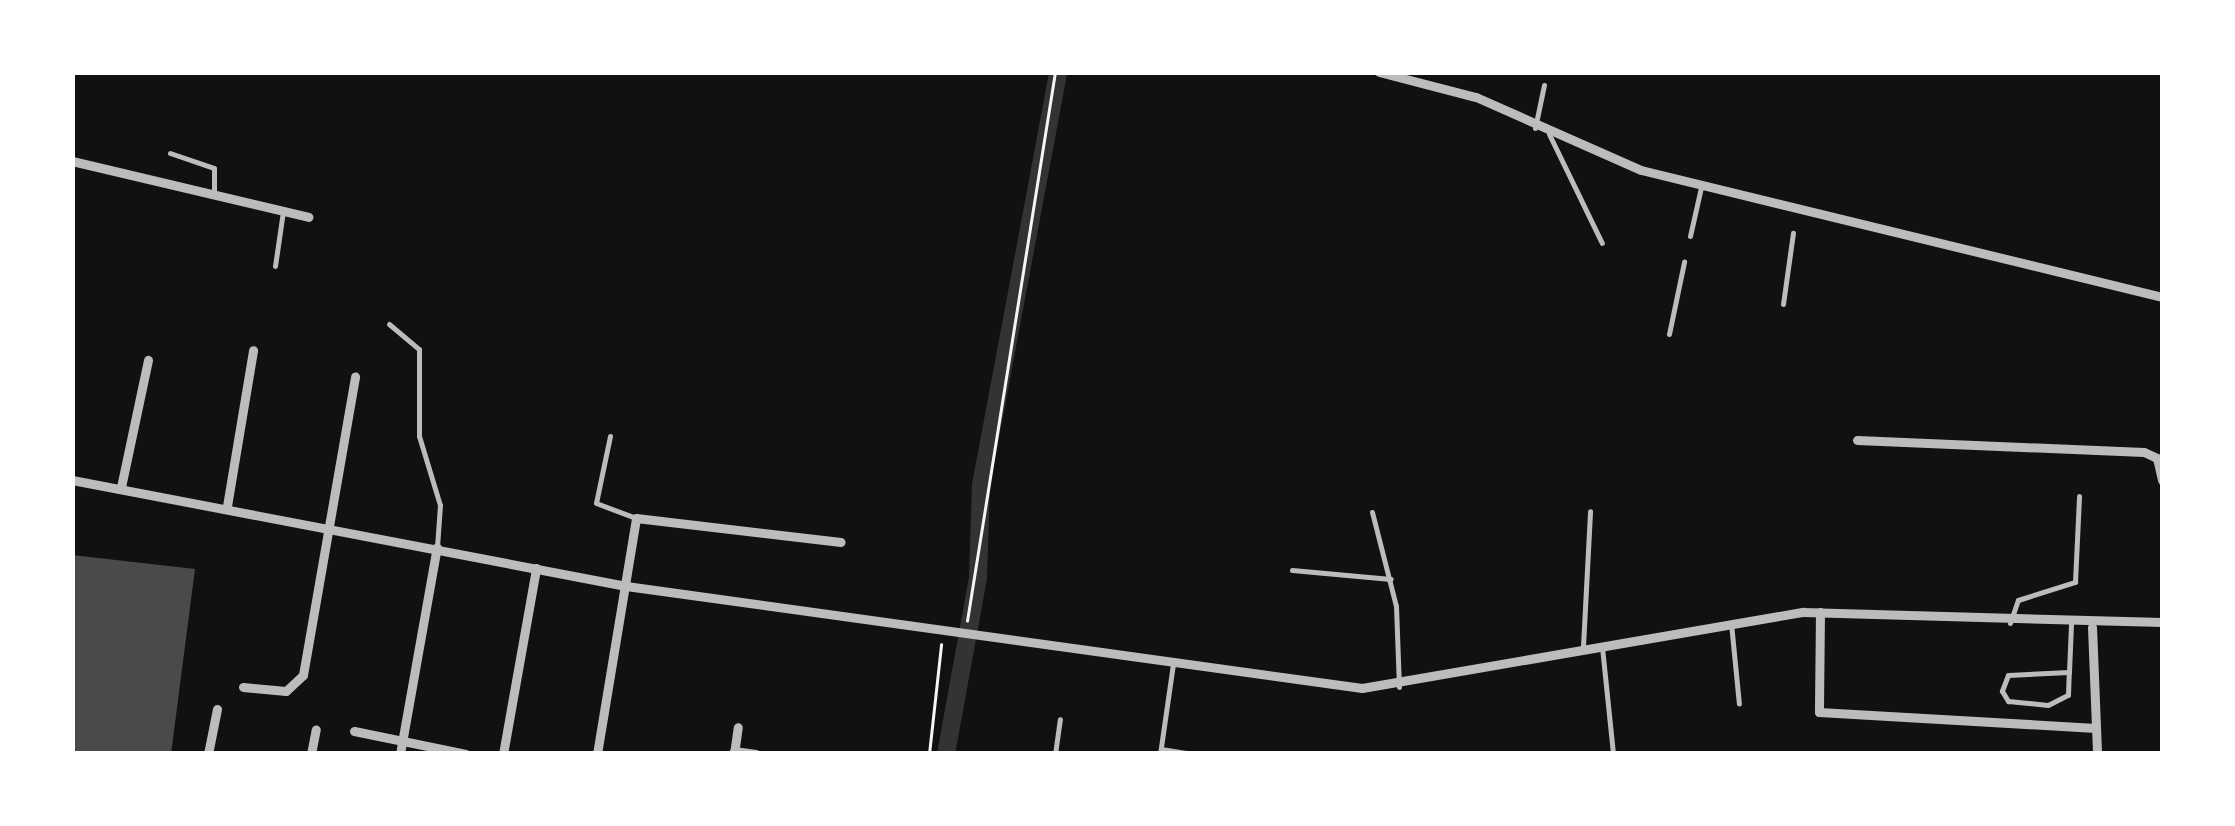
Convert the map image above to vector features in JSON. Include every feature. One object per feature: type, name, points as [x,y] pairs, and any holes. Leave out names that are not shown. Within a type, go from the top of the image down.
[{"type":"street","points":[[1379,72],[1476,98],[1549,134],[1794,216],[2162,297]]},
{"type":"street","points":[[72,162],[308,217]]},
{"type":"street","points":[[227,506],[253,350]]},
{"type":"street","points":[[121,487],[148,360]]},
{"type":"street","points":[[243,687],[286,691],[303,675],[354,376]]},
{"type":"street","points":[[1856,440],[2144,452],[2158,458],[2162,480]]},
{"type":"street","points":[[72,480],[227,506],[626,586],[975,639],[1399,687],[1583,646],[1731,620],[1820,612],[2092,626],[2162,622]]},
{"type":"street","points":[[596,754],[636,518],[841,542]]},
{"type":"street","points":[[400,754],[436,548]]},
{"type":"street","points":[[502,754],[536,568]]},
{"type":"street","points":[[1820,612],[1819,712],[2096,728]]},
{"type":"street","points":[[2092,626],[2098,754]]},
{"type":"street","points":[[208,754],[216,709]]},
{"type":"street","points":[[738,727],[734,752],[756,754]]},
{"type":"street","points":[[311,754],[316,729]]},
{"type":"street","points":[[354,731],[466,754]]},
{"type":"lane","points":[[1535,128],[1544,85]]},
{"type":"lane","points":[[1549,134],[1602,243]]},
{"type":"lane","points":[[170,154],[214,168],[214,195]]},
{"type":"lane","points":[[1690,236],[1701,187]]},
{"type":"lane","points":[[275,266],[283,211]]},
{"type":"lane","points":[[1782,304],[1793,234]]},
{"type":"lane","points":[[1669,334],[1684,262]]},
{"type":"lane","points":[[388,324],[419,350],[418,436],[440,504],[436,548]]},
{"type":"lane","points":[[610,436],[596,503],[636,518]]},
{"type":"lane","points":[[2010,622],[2018,600],[2074,582],[2079,496]]},
{"type":"lane","points":[[1372,512],[1391,579],[1399,687]]},
{"type":"lane","points":[[1583,646],[1590,512]]},
{"type":"lane","points":[[1292,570],[1391,579]]},
{"type":"lane","points":[[1731,620],[1739,704]]},
{"type":"lane","points":[[2069,672],[2008,675],[2002,691],[2008,701],[2062,701],[2069,672],[2071,624]]},
{"type":"lane","points":[[1602,643],[1614,754]]},
{"type":"lane","points":[[1173,664],[1161,751],[1191,754]]},
{"type":"lane","points":[[1055,754],[1060,719]]},
{"type":"path","points":[[962,637],[1056,72]]},
{"type":"path","points":[[928,754],[942,634]]},
{"type":"building","points":[[72,555],[195,569],[171,754],[72,754]]},
{"type":"waterway","points":[[946,754],[978,578],[981,485],[1058,72]]}]
